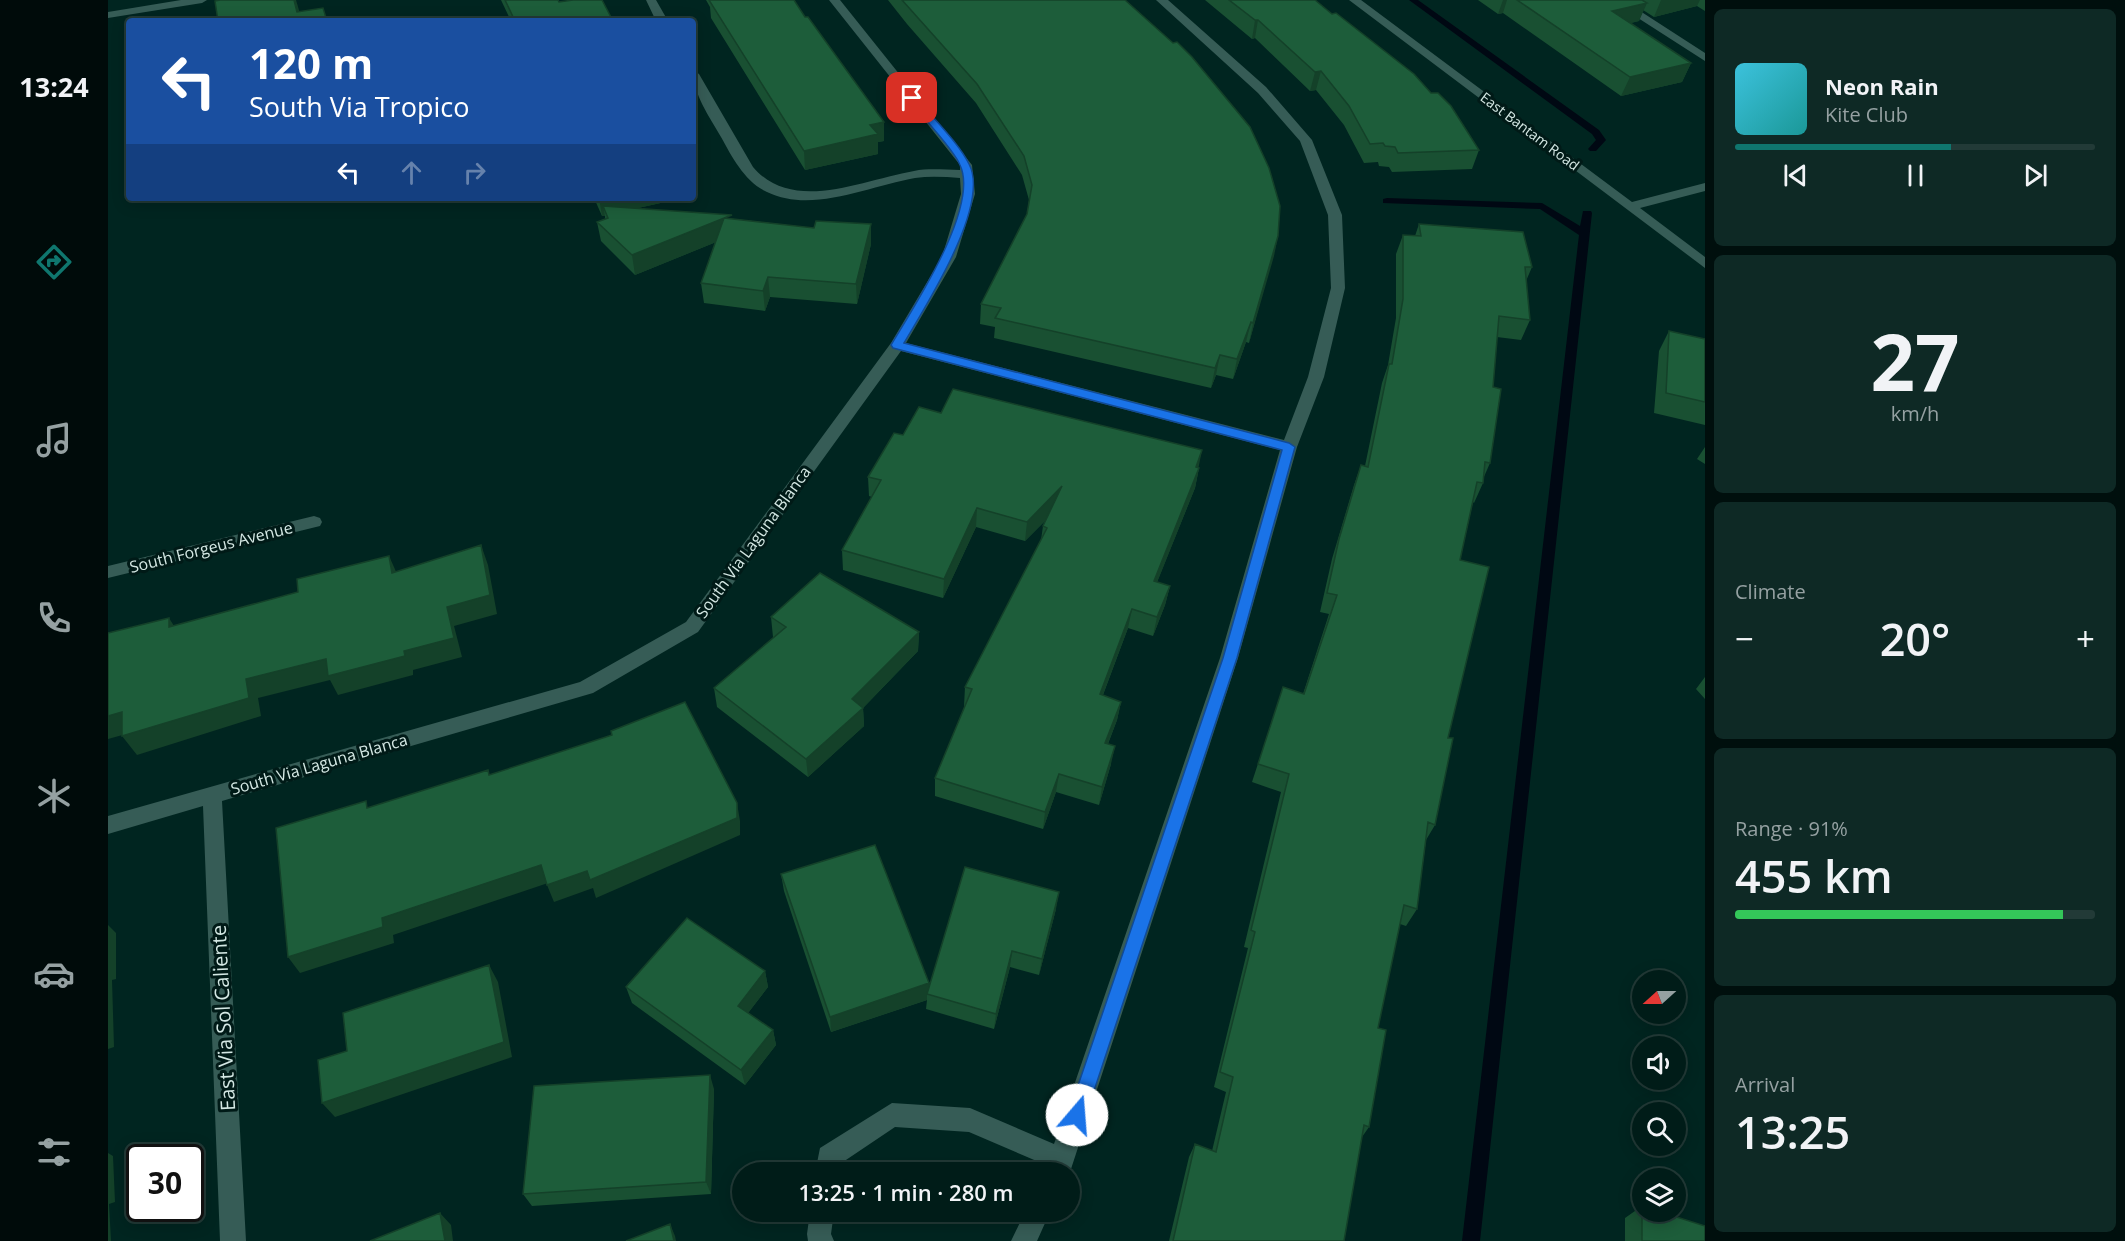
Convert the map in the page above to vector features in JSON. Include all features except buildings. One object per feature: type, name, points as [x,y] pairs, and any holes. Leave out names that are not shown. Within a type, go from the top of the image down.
[{"type":"street","points":[[108,15],[202,0]]},
{"type":"street","points":[[651,0],[660,18]]},
{"type":"street","points":[[696,80],[747,167],[775,198],[805,196],[919,174],[967,174],[966,165],[834,0]]},
{"type":"street","points":[[1061,1162],[1230,658],[1289,447],[1316,377],[1338,288],[1335,215],[1306,141],[1262,90],[1161,0]]},
{"type":"street","name":"East Bantam Road","points":[[1354,0],[1705,264]]},
{"type":"street","points":[[1615,0],[1705,58]]},
{"type":"street","points":[[1690,47],[1705,44]]},
{"type":"street","name":"South Via Laguna Blanca","points":[[108,825],[586,688],[692,627],[897,345],[949,257],[968,194],[967,174]]},
{"type":"street","points":[[1630,207],[1705,187]]},
{"type":"street","points":[[897,345],[1289,447]]},
{"type":"street","name":"South Forgeus Avenue","points":[[108,572],[314,522]]},
{"type":"street","name":"East Via Sol Caliente","points":[[212,794],[233,1241]]},
{"type":"street","points":[[828,1162],[829,1157],[892,1115],[970,1120],[1050,1162]]},
{"type":"street","points":[[821,1222],[819,1234],[821,1241]]},
{"type":"street","points":[[1024,1241],[1033,1222]]},
{"type":"waterway","points":[[1413,0],[1596,132],[1601,140],[1593,149]]},
{"type":"waterway","points":[[1387,201],[1542,206],[1584,233]]},
{"type":"waterway","points":[[1471,1241],[1587,213]]},
{"type":"route","points":[[912,98],[966,165],[968,194],[949,257],[897,345],[1289,447],[1230,658],[1077,1115]]}]
